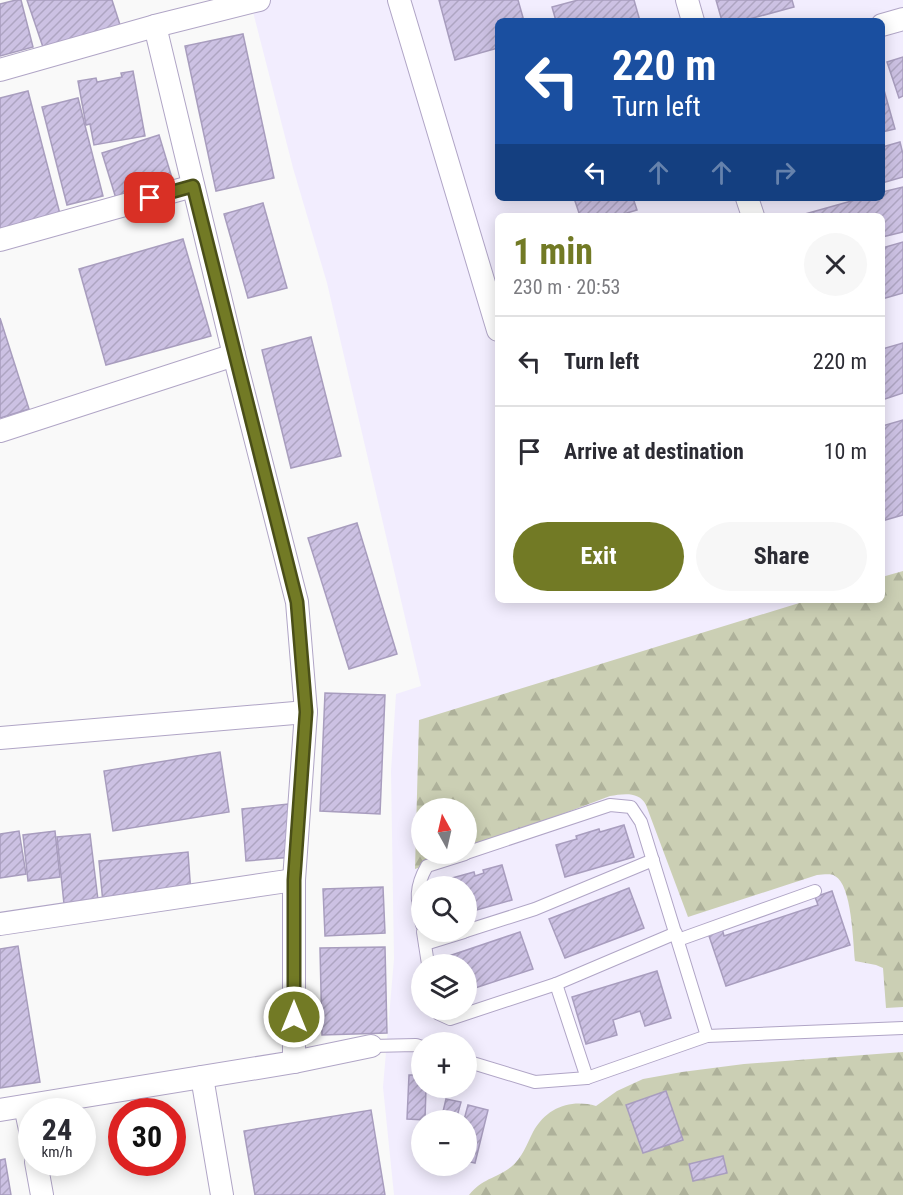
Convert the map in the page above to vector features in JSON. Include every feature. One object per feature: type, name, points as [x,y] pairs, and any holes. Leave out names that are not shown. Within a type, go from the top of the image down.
[{"type":"street","points":[[0,69],[154,26],[259,0]]},
{"type":"street","points":[[399,0],[495,318]]},
{"type":"street","points":[[687,0],[692,18]]},
{"type":"street","points":[[885,25],[903,19]]},
{"type":"street","points":[[154,26],[297,602],[306,712],[294,880],[294,1062]]},
{"type":"street","points":[[0,240],[193,186]]},
{"type":"street","points":[[0,431],[234,355]]},
{"type":"street","points":[[0,738],[306,712]]},
{"type":"street","points":[[0,924],[294,880]]},
{"type":"street","points":[[74,1098],[294,1062],[371,1046]]},
{"type":"street","points":[[202,1077],[222,1195]]},
{"type":"street","points":[[0,1110],[18,1107]]},
{"type":"street","points":[[39,1176],[42,1195]]},
{"type":"lane","points":[[477,849],[610,805],[631,807],[641,822],[707,1036]]},
{"type":"lane","points":[[477,927],[535,909],[653,860]]},
{"type":"lane","points":[[421,876],[427,866],[433,864]]},
{"type":"lane","points":[[477,1010],[556,984],[677,937],[815,891]]},
{"type":"lane","points":[[556,984],[587,1078]]},
{"type":"lane","points":[[477,1064],[535,1082],[587,1078],[707,1036],[903,1028]]},
{"type":"lane","points":[[371,1046],[411,1045]]},
{"type":"shaded area","points":[[250,0],[903,0],[903,1195],[394,1195],[383,1087],[394,959],[391,771],[396,694],[421,686],[327,283],[293,168]]},
{"type":"green space","points":[[903,571],[903,1007],[886,1008],[883,968],[855,961],[845,890],[841,881],[833,875],[817,875],[688,917],[646,805],[635,795],[610,796],[477,846],[477,798],[417,798],[419,720],[799,603],[885,603],[885,576]]},
{"type":"green space","points":[[415,864],[429,864],[415,869]]},
{"type":"green space","points":[[903,1052],[903,1195],[469,1195],[479,1185],[515,1163],[539,1123],[552,1111],[569,1105],[596,1106],[617,1091],[643,1079],[744,1064]]},
{"type":"building","points":[[21,0],[33,47],[0,56],[0,4]]},
{"type":"building","points":[[27,0],[112,0],[121,28],[45,53]]},
{"type":"building","points":[[439,0],[518,0],[523,18],[495,18],[495,49],[455,60]]},
{"type":"building","points":[[578,0],[634,0],[639,18],[555,18],[552,7]]},
{"type":"building","points":[[716,0],[792,0],[794,7],[753,18],[721,18]]},
{"type":"building","points":[[243,34],[274,178],[216,191],[185,46]]},
{"type":"building","points":[[903,57],[903,96],[899,98],[887,62]]},
{"type":"building","points":[[133,71],[145,136],[94,145],[90,124],[86,125],[78,81],[96,78],[97,82],[122,77],[121,73]]},
{"type":"building","points":[[28,91],[60,214],[0,230],[0,98]]},
{"type":"building","points":[[885,94],[895,129],[885,131]]},
{"type":"building","points":[[78,98],[103,196],[67,205],[42,107]]},
{"type":"building","points":[[159,135],[175,188],[118,205],[102,153]]},
{"type":"building","points":[[900,142],[903,154],[903,177],[885,182],[885,146]]},
{"type":"building","points":[[903,187],[903,232],[885,236],[885,213],[809,213],[851,201],[885,201],[885,191]]},
{"type":"building","points":[[575,201],[634,201],[637,210],[627,213],[579,213]]},
{"type":"building","points":[[263,203],[287,288],[248,298],[224,214]]},
{"type":"building","points":[[183,239],[211,336],[106,365],[79,269]]},
{"type":"building","points":[[903,242],[903,293],[885,298],[885,247]]},
{"type":"building","points":[[0,318],[29,409],[0,418]]},
{"type":"building","points":[[311,337],[341,456],[291,468],[262,350]]},
{"type":"building","points":[[903,343],[903,393],[885,399],[885,348]]},
{"type":"building","points":[[903,420],[903,515],[885,520],[885,425]]},
{"type":"building","points":[[357,523],[397,654],[349,669],[308,538]]},
{"type":"building","points":[[325,693],[385,695],[380,814],[320,811]]},
{"type":"building","points":[[220,752],[229,812],[113,831],[104,771]]},
{"type":"building","points":[[288,804],[293,857],[246,861],[242,809]]},
{"type":"building","points":[[624,825],[634,857],[565,877],[556,845],[599,829],[600,832]]},
{"type":"building","points":[[19,831],[26,874],[0,878],[0,834]]},
{"type":"building","points":[[55,831],[60,877],[28,881],[23,835]]},
{"type":"building","points":[[90,834],[98,900],[64,904],[57,837]]},
{"type":"building","points":[[188,852],[191,894],[103,903],[99,861]]},
{"type":"building","points":[[502,865],[512,900],[477,910],[477,876],[475,876],[484,873],[483,870]]},
{"type":"building","points":[[474,872],[475,876],[459,876]]},
{"type":"building","points":[[383,887],[385,933],[325,936],[323,889]]},
{"type":"building","points":[[629,888],[644,928],[565,958],[549,919]]},
{"type":"building","points":[[832,891],[850,945],[726,986],[708,933],[722,928],[724,936],[818,905],[815,897]]},
{"type":"building","points":[[520,932],[533,969],[477,987],[477,954],[455,954]]},
{"type":"building","points":[[18,946],[40,1082],[0,1088],[0,949]]},
{"type":"building","points":[[385,947],[387,1033],[322,1035],[320,948]]},
{"type":"building","points":[[657,971],[671,1018],[645,1026],[640,1011],[613,1020],[617,1035],[586,1044],[572,997]]},
{"type":"building","points":[[409,1075],[411,1075],[411,1098],[426,1098],[425,1110],[411,1110],[411,1119],[407,1119]]},
{"type":"building","points":[[666,1091],[683,1140],[643,1153],[626,1105]]},
{"type":"building","points":[[446,1099],[461,1102],[459,1110],[443,1110]]},
{"type":"building","points":[[468,1105],[488,1110],[477,1155],[477,1110],[467,1110]]},
{"type":"building","points":[[371,1110],[385,1195],[255,1195],[244,1131]]},
{"type":"building","points":[[723,1156],[727,1173],[693,1181],[689,1164]]},
{"type":"building","points":[[5,1159],[11,1195],[0,1195],[0,1160]]},
{"type":"route","points":[[150,198],[193,186],[297,602],[306,712],[294,880],[294,1017]]}]
